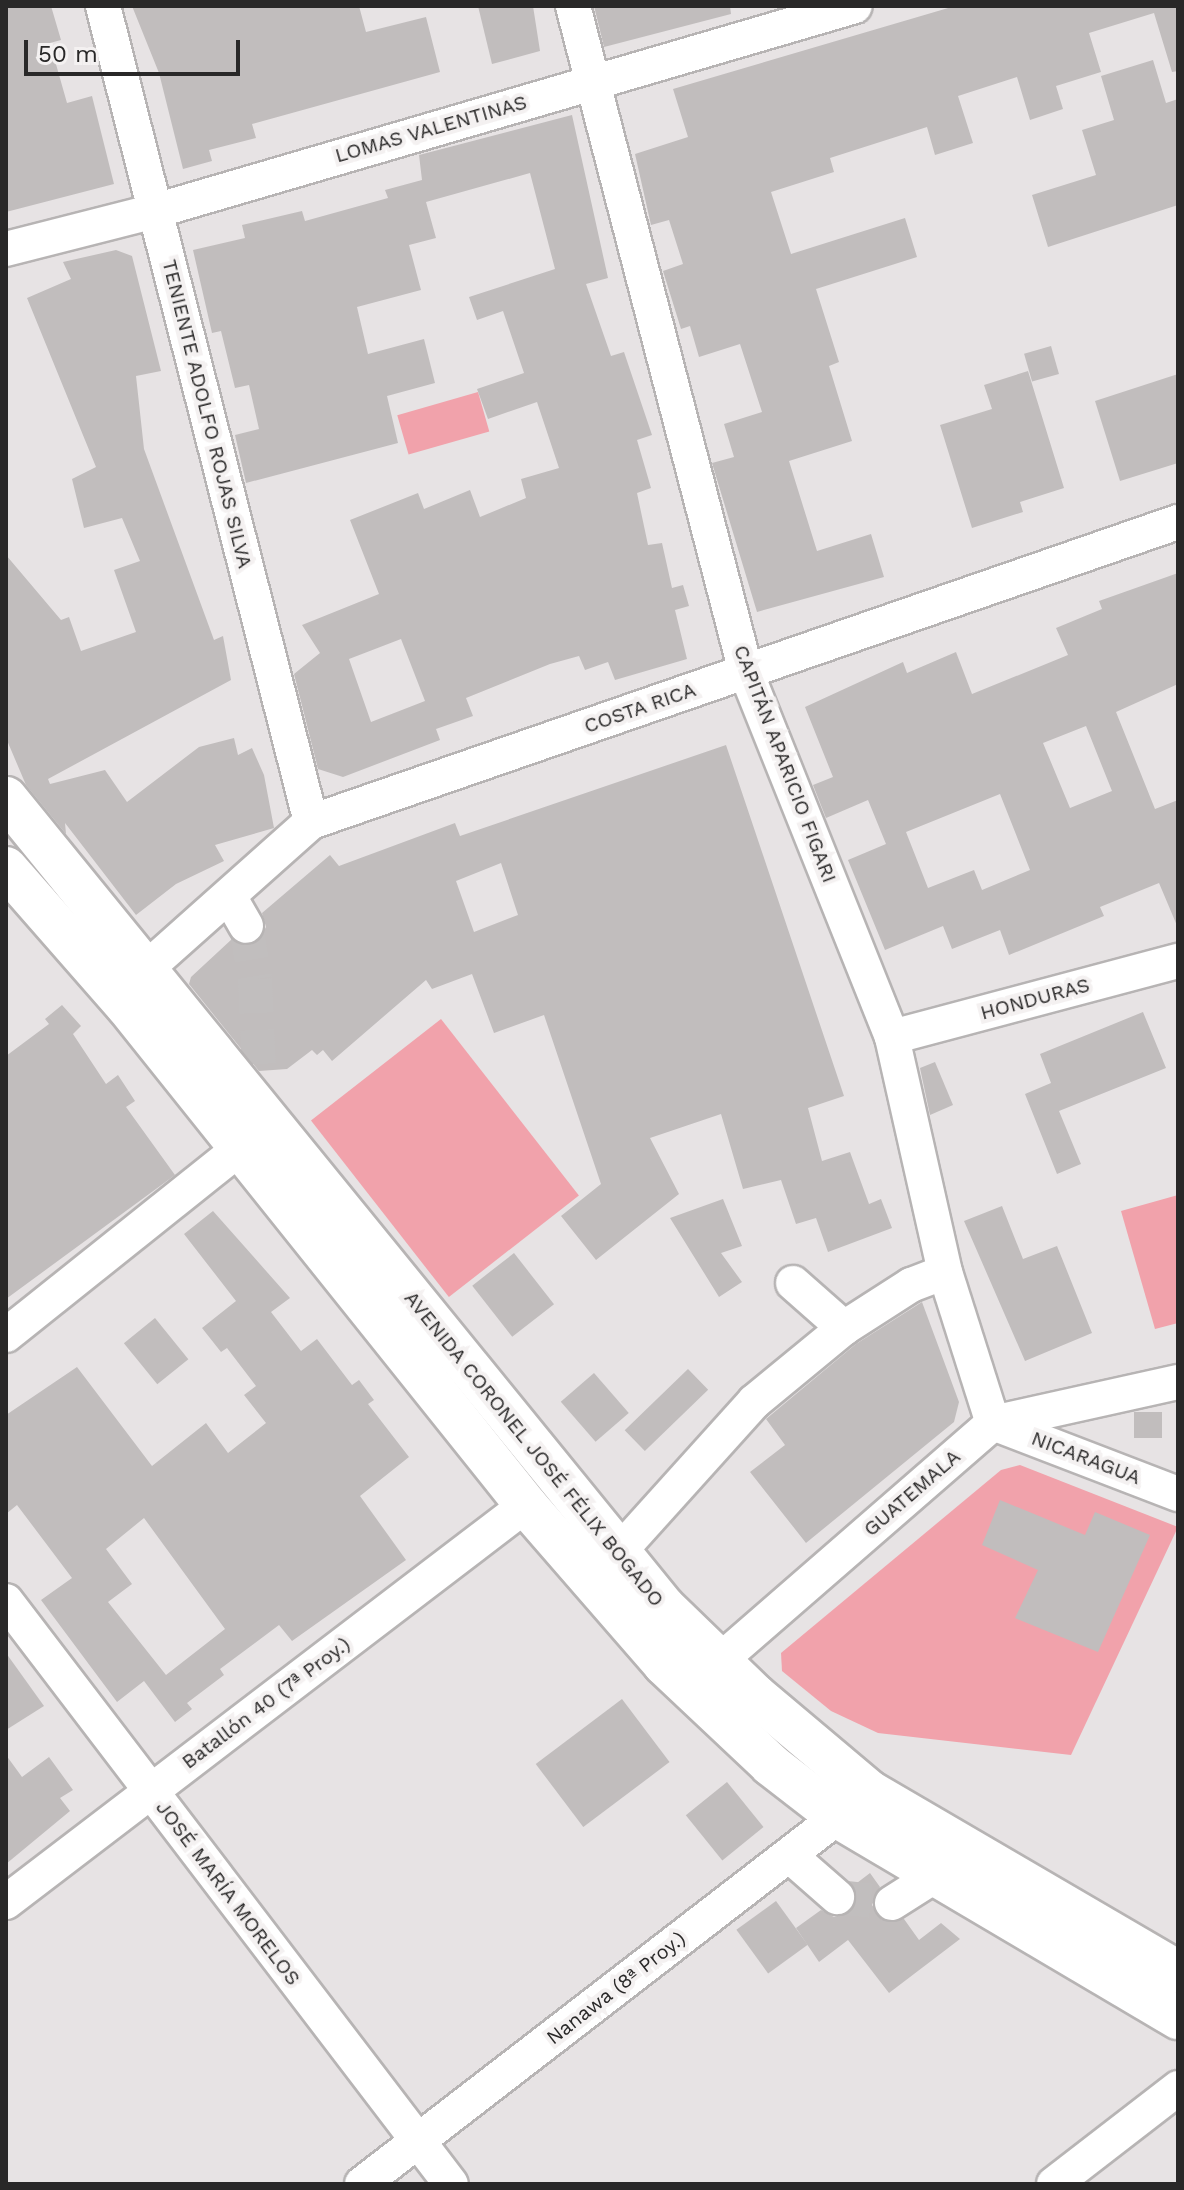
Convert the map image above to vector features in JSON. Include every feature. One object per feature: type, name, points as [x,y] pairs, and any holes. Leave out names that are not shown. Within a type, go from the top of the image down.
[{"type":"main road","name":"AVENIDA CORONEL JOSÉ FÉLIX BOGADO","points":[[6,798],[146,969],[254,1085],[618,1553],[703,1675]]},
{"type":"main road","points":[[6,842],[49,852]]},
{"type":"main road","name":"AVENIDA CORONEL JOSÉ FÉLIX BOGADO","points":[[6,868],[127,1006],[526,1505],[703,1675],[933,1877],[1178,2018]]},
{"type":"main road","name":"AVENIDA CORONEL JOSÉ FÉLIX BOGADO","points":[[854,1805],[1178,1972]]},
{"type":"street","name":"TENIENTE ADOLFO ROJAS SILVA","points":[[103,6],[311,822]]},
{"type":"street","name":"CAPITÁN APARICIO FIGARI","points":[[573,6],[746,672],[892,1037],[945,1272],[993,1423]]},
{"type":"street","name":"LOMAS VALENTINAS","points":[[6,249],[155,211],[855,6]]},
{"type":"street","name":"COSTA RICA","points":[[146,969],[238,912],[311,822],[1178,522]]},
{"type":"street","name":"HONDURAS","points":[[892,1037],[1178,961]]},
{"type":"street","points":[[6,1335],[239,1149]]},
{"type":"street","points":[[618,1553],[754,1402],[844,1328],[911,1285],[945,1272]]},
{"type":"street","points":[[793,1283],[844,1328]]},
{"type":"street","name":"GUATEMALA","points":[[703,1675],[993,1423],[1178,1382]]},
{"type":"street","name":"NICARAGUA","points":[[993,1423],[1178,1494]]},
{"type":"street","name":"Batallón 40 (7ª Proy.)","points":[[6,1902],[526,1505]]},
{"type":"street","name":"JOSÉ MARÍA MORELOS","points":[[6,1601],[451,2184]]},
{"type":"street","name":"Nanawa (8ª Proy.)","points":[[362,2184],[854,1805]]},
{"type":"street","points":[[789,1855],[837,1897]]},
{"type":"street","points":[[892,1903],[933,1877]]},
{"type":"street","points":[[1054,2184],[1178,2088]]},
{"type":"shaded area","points":[[478,392],[489,431],[409,455],[397,415]]},
{"type":"shaded area","points":[[441,1019],[579,1196],[449,1297],[311,1121]]},
{"type":"shaded area","points":[[1178,1195],[1178,1323],[1155,1329],[1121,1211]]},
{"type":"shaded area","points":[[1020,1465],[1178,1527],[1071,1755],[878,1733],[831,1711],[782,1671],[781,1653],[1001,1470]]},
{"type":"building","points":[[6,6],[51,6],[61,40],[50,43],[67,103],[92,96],[114,184],[6,212]]},
{"type":"building","points":[[132,6],[359,6],[366,32],[426,17],[440,72],[252,124],[256,138],[209,150],[212,161],[183,169],[159,73]]},
{"type":"building","points":[[478,6],[533,6],[540,51],[492,64]]},
{"type":"building","points":[[594,6],[730,6],[731,14],[604,47]]},
{"type":"building","points":[[955,6],[1178,6],[1178,71],[1172,72],[1154,13],[1089,33],[1101,72],[1056,86],[1063,109],[1030,120],[1017,77],[958,96],[973,143],[935,155],[927,127],[830,158],[834,172],[771,192],[791,254],[905,218],[917,257],[816,289],[839,362],[829,366],[852,441],[789,461],[817,551],[871,534],[884,577],[757,612],[712,463],[734,457],[724,424],[762,412],[740,344],[699,357],[690,326],[681,329],[663,271],[683,264],[669,220],[651,225],[635,154],[688,137],[673,89]]},
{"type":"building","points":[[1153,60],[1166,103],[1178,99],[1178,205],[1048,247],[1032,195],[1096,175],[1082,130],[1114,120],[1101,76]]},
{"type":"building","points":[[572,115],[608,278],[586,284],[611,356],[624,352],[652,435],[637,440],[651,488],[637,493],[648,545],[662,543],[672,588],[683,585],[689,606],[675,610],[687,659],[615,680],[608,662],[585,670],[579,656],[550,664],[466,698],[473,716],[436,729],[440,740],[343,777],[318,769],[294,674],[320,653],[302,625],[379,594],[350,520],[418,493],[424,509],[470,490],[480,517],[526,498],[521,479],[559,468],[537,402],[488,419],[477,389],[524,373],[503,311],[477,320],[469,297],[555,269],[530,173],[426,202],[436,238],[409,245],[421,290],[357,307],[368,354],[424,339],[435,383],[387,396],[398,443],[246,483],[235,435],[259,429],[249,385],[235,388],[221,331],[212,333],[193,250],[245,238],[242,225],[302,211],[305,221],[388,198],[385,190],[422,180],[419,155]],"holes":[[[401,639],[425,701],[371,722],[349,659]]]},
{"type":"building","points":[[116,250],[132,256],[161,371],[136,376],[144,449],[214,640],[223,636],[231,680],[48,779],[50,784],[105,770],[127,802],[199,747],[234,738],[238,755],[252,748],[264,775],[274,828],[215,845],[224,861],[176,884],[136,915],[65,823],[66,834],[26,785],[6,738],[6,555],[61,620],[69,617],[81,651],[136,632],[114,570],[140,561],[122,518],[84,528],[72,479],[96,467],[27,298],[71,279],[63,262]]},
{"type":"building","points":[[1051,346],[1059,374],[1032,382],[1024,354]]},
{"type":"building","points":[[1028,371],[1064,488],[1020,502],[1023,512],[972,528],[940,425],[992,409],[984,385]]},
{"type":"building","points":[[1178,374],[1178,463],[1120,481],[1095,401]]},
{"type":"building","points":[[1178,573],[1178,684],[1116,712],[1155,809],[1178,800],[1178,928],[1159,883],[1100,907],[1104,916],[1009,955],[1000,930],[952,949],[943,926],[885,950],[848,860],[886,844],[868,800],[826,818],[813,785],[833,777],[805,707],[903,662],[907,673],[956,652],[972,694],[1068,655],[1056,628],[1102,609],[1099,601]],"holes":[[[1086,726],[1112,791],[1070,808],[1043,743]],[[1000,794],[1030,870],[982,890],[974,870],[928,888],[906,832]]]},
{"type":"building","points":[[726,745],[844,1096],[808,1108],[822,1161],[850,1152],[869,1204],[881,1199],[892,1228],[828,1252],[816,1218],[796,1224],[781,1180],[743,1189],[721,1114],[650,1138],[679,1194],[596,1260],[561,1216],[601,1184],[544,1015],[494,1033],[472,974],[432,989],[426,980],[332,1061],[323,1050],[317,1055],[312,1050],[287,1069],[259,1071],[189,984],[191,977],[232,939],[245,946],[257,943],[266,927],[262,913],[330,855],[339,866],[455,823],[460,836]],"holes":[[[501,863],[518,915],[474,932],[456,881]]]},
{"type":"building","points":[[62,1005],[81,1026],[73,1034],[106,1084],[118,1075],[135,1101],[126,1107],[175,1175],[6,1299],[6,1056],[49,1024],[45,1019]]},
{"type":"building","points":[[1143,1012],[1166,1068],[1059,1111],[1081,1164],[1057,1174],[1025,1094],[1051,1083],[1040,1054]]},
{"type":"building","points":[[935,1062],[953,1105],[930,1115],[920,1068]]},
{"type":"building","points":[[723,1199],[742,1246],[721,1253],[742,1282],[719,1297],[670,1218]]},
{"type":"building","points":[[1002,1206],[1023,1259],[1057,1246],[1092,1333],[1025,1361],[964,1221]]},
{"type":"building","points":[[213,1211],[290,1298],[271,1312],[301,1351],[317,1339],[352,1385],[359,1380],[374,1400],[368,1404],[409,1457],[360,1496],[406,1560],[292,1641],[279,1625],[220,1669],[224,1675],[187,1703],[192,1709],[175,1722],[144,1681],[117,1702],[41,1600],[72,1578],[17,1505],[6,1514],[6,1415],[77,1367],[152,1466],[206,1423],[228,1453],[266,1423],[244,1395],[256,1386],[227,1348],[221,1352],[202,1328],[236,1301],[184,1234]],"holes":[[[144,1518],[225,1629],[166,1675],[108,1602],[132,1584],[106,1549]]]},
{"type":"building","points":[[514,1253],[554,1304],[512,1337],[472,1286]]},
{"type":"building","points":[[922,1302],[959,1402],[954,1422],[806,1543],[750,1472],[785,1445],[766,1419],[856,1344]]},
{"type":"building","points":[[155,1318],[188,1359],[157,1384],[124,1343]]},
{"type":"building","points":[[688,1369],[708,1390],[645,1451],[625,1430]]},
{"type":"building","points":[[594,1373],[629,1413],[596,1442],[561,1402]]},
{"type":"building","points":[[1134,1412],[1162,1412],[1162,1438],[1134,1438]]},
{"type":"building","points":[[1000,1500],[1085,1535],[1095,1512],[1150,1535],[1098,1652],[1015,1618],[1038,1570],[982,1545]]},
{"type":"building","points":[[6,1653],[44,1706],[6,1730]]},
{"type":"building","points":[[622,1699],[670,1762],[583,1827],[536,1764]]},
{"type":"building","points":[[6,1755],[22,1777],[49,1757],[73,1790],[60,1798],[70,1811],[6,1864]]},
{"type":"building","points":[[727,1782],[764,1827],[722,1860],[686,1815]]},
{"type":"building","points":[[870,1873],[880,1887],[872,1905],[882,1920],[904,1919],[919,1940],[941,1923],[960,1939],[889,1993],[848,1940],[819,1962],[796,1928],[821,1910],[834,1917],[851,1911],[857,1900],[853,1886]]},
{"type":"building","points":[[776,1901],[808,1945],[768,1973],[736,1930]]},
{"type":"tunnel","points":[[246,926],[255,979],[259,1070]]},
{"type":"tunnel","points":[[837,1897],[892,1903]]}]
